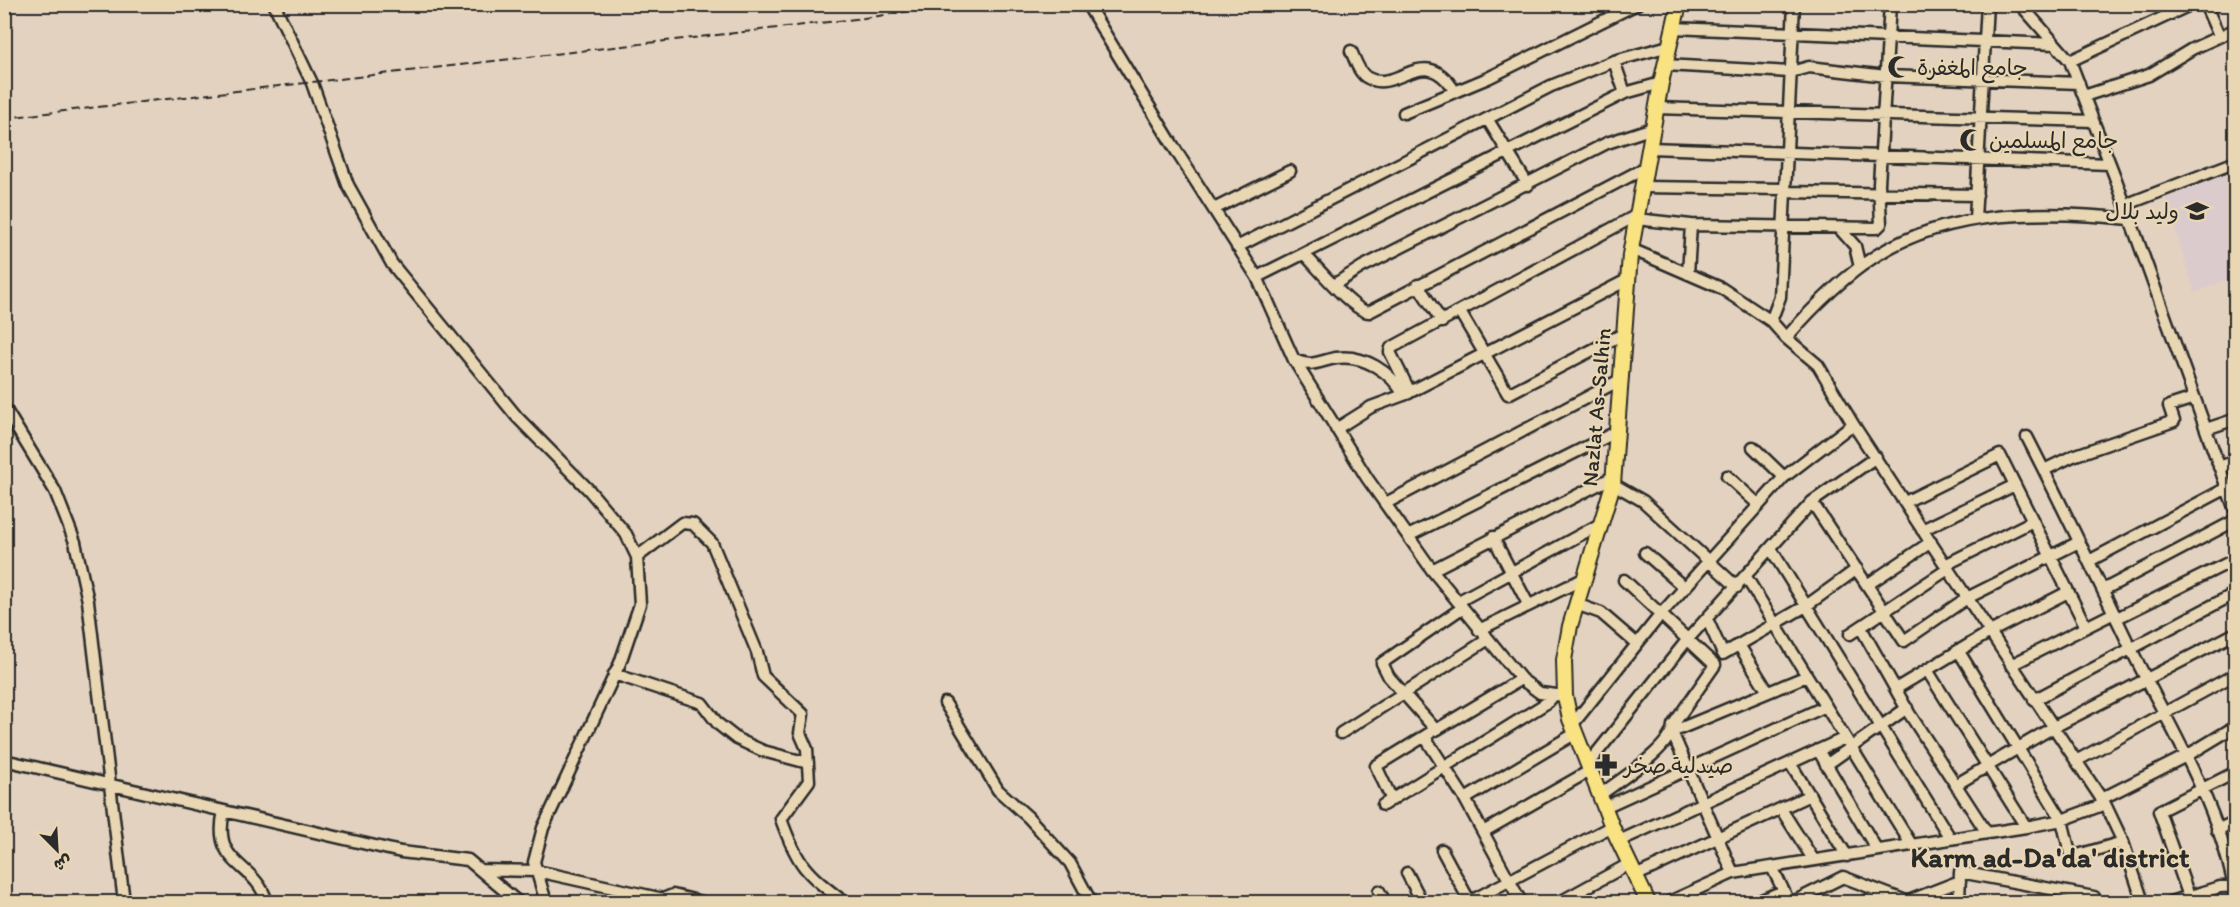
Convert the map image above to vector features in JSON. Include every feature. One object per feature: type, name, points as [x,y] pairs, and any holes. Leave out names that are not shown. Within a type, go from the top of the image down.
[{"type":"main road","name":"Nazlat As-Salhin","points":[[1648,903],[1612,826],[1574,728],[1559,696],[1576,604],[1613,480],[1631,249],[1661,82],[1679,4]]},
{"type":"street","points":[[274,4],[312,83],[348,185],[392,264],[517,417],[589,490],[619,525],[637,557],[641,584],[640,604],[614,674],[543,828],[534,862],[546,903]]},
{"type":"street","points":[[1088,4],[1257,276],[1294,360],[1336,429],[1408,536],[1479,630],[1521,679],[1540,693],[1559,696]]},
{"type":"street","points":[[1404,113],[1523,62],[1637,4]]},
{"type":"street","points":[[1771,321],[1780,297],[1794,4]]},
{"type":"street","points":[[1407,394],[1390,350],[1637,217],[1691,225],[1877,228],[1881,224],[1879,191],[1890,4]]},
{"type":"street","points":[[1975,219],[1983,42],[1987,4]]},
{"type":"street","points":[[2020,4],[2070,61],[2110,164],[2234,506]]},
{"type":"street","points":[[2070,61],[2192,4]]},
{"type":"street","points":[[2205,4],[2219,36]]},
{"type":"street","points":[[1673,28],[2055,44]]},
{"type":"street","points":[[2084,96],[2149,75],[2235,29]]},
{"type":"street","points":[[1237,247],[1551,86],[1614,61],[1669,46]]},
{"type":"street","points":[[1351,51],[1360,71],[1368,78],[1379,81],[1434,69],[1444,74],[1455,92]]},
{"type":"street","points":[[1614,61],[1625,93]]},
{"type":"street","points":[[1665,65],[1791,72],[1809,67],[1886,76],[2079,83]]},
{"type":"street","points":[[1257,276],[1305,255],[1625,93],[1661,82]]},
{"type":"street","points":[[1656,108],[2093,122]]},
{"type":"street","points":[[1488,120],[1528,185]]},
{"type":"street","points":[[1335,284],[1362,267],[1607,143],[1653,128]]},
{"type":"street","points":[[1649,148],[2110,164]]},
{"type":"street","points":[[2125,205],[2235,162]]},
{"type":"street","points":[[1305,255],[1349,301],[1367,313],[1646,168]]},
{"type":"street","points":[[1214,209],[1290,171]]},
{"type":"street","points":[[1642,187],[1977,195]]},
{"type":"street","points":[[1786,338],[1839,283],[1860,267],[1911,237],[1975,219],[2083,214],[2130,219]]},
{"type":"street","points":[[1688,274],[1691,225]]},
{"type":"street","points":[[1839,228],[1855,246],[1860,267]]},
{"type":"street","points":[[1631,249],[1721,288],[1771,321],[1786,338],[1818,365],[1853,424],[1946,567],[2103,801],[2123,842],[2143,903]]},
{"type":"street","points":[[1336,429],[1371,408],[1407,394],[1627,280]]},
{"type":"street","points":[[1418,285],[1442,322]]},
{"type":"street","points":[[1460,312],[1506,392],[1512,393],[1623,334]]},
{"type":"street","points":[[1294,360],[1314,366],[1339,358],[1372,364],[1388,373],[1407,394]]},
{"type":"street","points":[[1386,503],[1620,380]]},
{"type":"street","points":[[2044,470],[2073,456],[2174,421],[2169,406],[2194,398]]},
{"type":"street","points":[[4,407],[56,491],[75,542],[88,601],[124,903]]},
{"type":"street","points":[[2206,429],[2235,419]]},
{"type":"street","points":[[1465,799],[1574,728],[1661,614],[1784,477],[1853,424]]},
{"type":"street","points":[[1408,536],[1616,432]]},
{"type":"street","points":[[2027,437],[2132,650],[2188,755],[2217,830],[2230,855],[2235,899]]},
{"type":"street","points":[[1753,447],[1784,477]]},
{"type":"street","points":[[1905,502],[2001,455],[2086,627]]},
{"type":"street","points":[[1483,832],[1589,767],[1688,639],[1812,502],[1876,457]]},
{"type":"street","points":[[2219,467],[2235,460]]},
{"type":"street","points":[[1727,476],[1759,505]]},
{"type":"street","points":[[1432,570],[1493,537],[1613,480],[1643,501],[1737,587]]},
{"type":"street","points":[[1922,530],[2015,484]]},
{"type":"street","points":[[2089,561],[2227,488]]},
{"type":"street","points":[[1812,502],[1904,641],[1967,598],[2079,542]]},
{"type":"street","points":[[2103,590],[2235,520]]},
{"type":"street","points":[[1850,634],[1885,612],[1946,567],[2033,521]]},
{"type":"street","points":[[637,557],[682,523],[693,524],[712,543],[757,652],[764,676],[803,714],[800,733],[807,749],[809,781],[781,819],[792,849],[807,874],[844,903]]},
{"type":"street","points":[[1436,730],[1383,669],[1382,663],[1460,604],[1512,572],[1602,523]]},
{"type":"street","points":[[1493,537],[1528,604]]},
{"type":"street","points":[[1868,585],[1931,542]]},
{"type":"street","points":[[1771,549],[1950,838]]},
{"type":"street","points":[[1645,553],[1684,588]]},
{"type":"street","points":[[2011,665],[2086,627],[2235,559]]},
{"type":"street","points":[[1707,619],[1723,654],[1806,606],[1857,569]]},
{"type":"street","points":[[1746,577],[1911,844]]},
{"type":"street","points":[[1479,630],[1583,579]]},
{"type":"street","points":[[1624,580],[1715,665],[1673,725],[1672,732],[1733,873]]},
{"type":"street","points":[[1898,688],[1989,632],[2068,592]]},
{"type":"street","points":[[2034,700],[2132,650],[2235,593]]},
{"type":"street","points":[[1576,604],[1601,614],[1637,644]]},
{"type":"street","points":[[1861,628],[1898,688],[1907,708],[1987,833]]},
{"type":"street","points":[[1957,784],[2052,728],[2235,633]]},
{"type":"street","points":[[1341,733],[1487,640]]},
{"type":"street","points":[[1740,645],[1768,692]]},
{"type":"street","points":[[1958,650],[2062,820],[2072,857],[2123,842]]},
{"type":"street","points":[[1927,670],[2026,827]]},
{"type":"street","points":[[614,674],[702,703],[718,724],[737,739],[763,751],[808,764]]},
{"type":"street","points":[[2076,761],[2235,674]]},
{"type":"street","points":[[1602,801],[1649,758],[1672,732],[1807,676]]},
{"type":"street","points":[[1521,679],[1376,766],[1387,802],[1559,696]]},
{"type":"street","points":[[945,703],[998,790],[1028,817],[1070,863],[1090,903]]},
{"type":"street","points":[[1602,801],[1688,767],[1826,706]]},
{"type":"street","points":[[1826,765],[1907,708]]},
{"type":"street","points":[[1669,903],[1733,873],[2062,820],[2103,801],[2188,755],[2235,726]]},
{"type":"street","points":[[1425,737],[1465,799],[1521,903]]},
{"type":"street","points":[[1619,841],[1845,738]]},
{"type":"street","points":[[1818,750],[1878,850]]},
{"type":"street","points":[[4,760],[401,852],[468,860],[518,903]]},
{"type":"street","points":[[1790,764],[1847,856]]},
{"type":"street","points":[[2190,900],[2159,811],[2235,772]]},
{"type":"street","points":[[1560,903],[1632,870],[1718,838],[1810,795]]},
{"type":"street","points":[[1781,809],[1813,859]]},
{"type":"street","points":[[224,811],[219,829],[223,846],[231,859],[261,886],[267,903]]},
{"type":"street","points":[[2217,830],[2235,821]]},
{"type":"street","points":[[1442,850],[1469,902],[1612,826]]},
{"type":"street","points":[[1772,867],[1791,903],[1843,878],[1906,902],[1960,881]]},
{"type":"street","points":[[480,870],[537,871],[663,901],[673,895],[702,903]]},
{"type":"street","points":[[1959,903],[1960,872],[2094,897],[2096,903]]},
{"type":"street","points":[[1407,873],[1422,903]]},
{"type":"street","points":[[2170,903],[2190,900],[2220,887],[2235,887]]},
{"type":"street","points":[[1380,891],[1385,903]]},
{"type":"street","points":[[1758,903],[1783,891]]},
{"type":"street","points":[[1864,903],[1881,894]]},
{"type":"shaded area","points":[[2235,171],[2235,276],[2195,293],[2165,198]]},
{"type":"railway","points":[[4,118],[872,17],[953,4]]},
{"type":"place","name":"جامع المغفرة","points":[[1899,67]]},
{"type":"place","name":"جامع المسلمين","points":[[1971,140]]},
{"type":"place","name":"وليد بلال","points":[[2197,211]]},
{"type":"place","name":"صيدلية صخر","points":[[1606,765]]},
{"type":"district","name":"Karm ad-Da'da' district","points":[[2050,857]]}]
